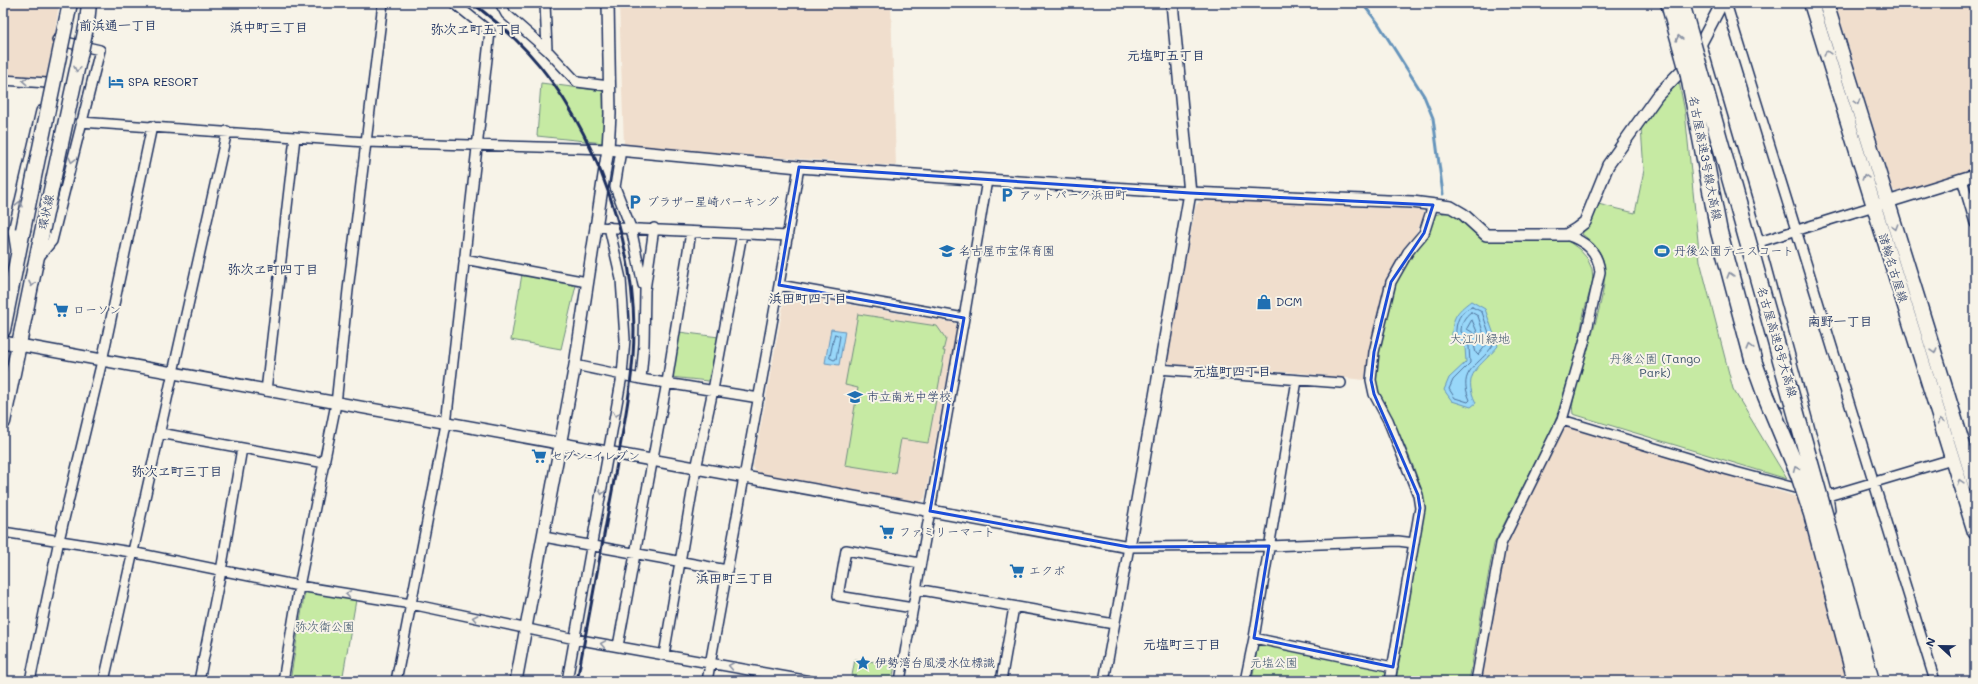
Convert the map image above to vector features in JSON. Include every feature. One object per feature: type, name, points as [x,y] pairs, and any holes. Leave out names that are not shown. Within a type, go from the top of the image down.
[{"type":"highway","name":"名古屋高速3号線大高線","points":[[1669,3],[1688,71],[1719,232],[1741,312]]},
{"type":"highway","name":"名古屋高速3号大高線","points":[[1681,3],[1871,681]]},
{"type":"highway","points":[[1688,71],[1754,308],[1773,367],[1798,430],[1868,681]]},
{"type":"highway","name":"名古屋高速3号大高線","points":[[1741,312],[1754,363],[1799,475],[1812,514],[1856,681]]},
{"type":"main road","name":"環状線","points":[[3,330],[70,3]]},
{"type":"main road","name":"環状線","points":[[3,422],[87,24],[89,3]]},
{"type":"main road","name":"諸輪名古屋線","points":[[1811,3],[1881,204],[1971,453],[1975,484]]},
{"type":"main road","name":"諸輪名古屋線","points":[[1826,3],[1952,459],[1975,532]]},
{"type":"street","points":[[283,681],[299,586],[336,404],[365,142],[383,3]]},
{"type":"street","points":[[396,681],[446,424],[490,32],[454,3]]},
{"type":"street","points":[[500,3],[506,14],[546,50],[577,82],[609,86]]},
{"type":"street","points":[[545,3],[546,50]]},
{"type":"street","points":[[516,681],[527,629],[575,364],[586,282],[608,149],[608,3]]},
{"type":"street","points":[[1104,681],[1129,547],[1158,369],[1190,193],[1172,3]]},
{"type":"street","points":[[1566,235],[1576,230],[1585,222],[1608,166],[1657,96],[1683,70],[1701,43],[1722,3]]},
{"type":"street","points":[[1726,3],[1935,681]]},
{"type":"street","points":[[18,256],[13,231],[57,40],[100,50],[52,241],[36,260]]},
{"type":"street","points":[[1701,43],[1760,242],[1828,496],[1828,503],[1878,681]]},
{"type":"street","points":[[3,80],[47,83]]},
{"type":"street","points":[[81,122],[227,131],[365,142],[477,144],[608,149],[799,167],[986,180],[1190,193],[1412,202],[1451,207],[1464,214],[1486,235],[1566,235],[1580,239],[1591,249],[1598,260],[1600,272],[1585,339],[1562,420],[1501,544],[1476,681]]},
{"type":"street","points":[[30,681],[59,540],[102,361],[152,126]]},
{"type":"street","points":[[104,681],[131,552],[160,433],[227,131]]},
{"type":"street","points":[[266,391],[295,137]]},
{"type":"street","points":[[621,150],[615,186],[630,228],[645,290]]},
{"type":"street","points":[[707,681],[788,236],[799,167]]},
{"type":"street","points":[[1760,242],[1975,175]]},
{"type":"street","points":[[1962,179],[1975,223]]},
{"type":"street","points":[[900,681],[964,318],[986,180]]},
{"type":"street","points":[[1390,681],[1420,508],[1418,495],[1388,420],[1374,394],[1372,380],[1374,352],[1391,282],[1408,252],[1424,233],[1434,205]]},
{"type":"street","points":[[595,227],[654,228],[691,232],[788,236]]},
{"type":"street","points":[[567,681],[622,376],[625,339],[621,279],[609,227]]},
{"type":"street","points":[[641,380],[644,344],[645,290],[654,228]]},
{"type":"street","points":[[618,646],[667,382],[691,232]]},
{"type":"street","points":[[664,655],[696,469],[713,390],[742,234]]},
{"type":"street","points":[[464,260],[586,282]]},
{"type":"street","points":[[779,285],[964,318]]},
{"type":"street","points":[[3,342],[560,445],[1129,547],[1269,546],[1398,541],[1414,543]]},
{"type":"street","points":[[575,364],[641,380],[667,382],[759,398]]},
{"type":"street","points":[[1158,369],[1341,383]]},
{"type":"street","points":[[1246,681],[1297,380]]},
{"type":"street","points":[[1562,420],[1728,470],[1828,496],[1971,453]]},
{"type":"street","points":[[160,433],[325,463]]},
{"type":"street","points":[[199,681],[221,571],[242,448]]},
{"type":"street","points":[[1804,490],[1856,681]]},
{"type":"street","points":[[3,532],[131,552],[299,586],[411,604],[575,639],[710,662],[806,681]]},
{"type":"street","points":[[544,537],[726,570]]},
{"type":"street","points":[[913,608],[838,596],[846,550],[920,562]]},
{"type":"street","points":[[916,589],[1114,624]]},
{"type":"street","points":[[1001,681],[1014,607]]},
{"type":"street","points":[[1254,638],[1393,666]]},
{"type":"highlighted area","points":[[799,167],[1190,193],[1433,205],[1424,233],[1391,282],[1374,352],[1371,380],[1374,394],[1418,495],[1420,508],[1393,667],[1254,638],[1269,546],[1129,547],[930,511],[964,318],[779,285]]},
{"type":"shaded area","points":[[3,3],[59,3],[55,33],[46,77],[43,79],[3,76]]},
{"type":"shaded area","points":[[619,3],[891,3],[896,166],[624,146]]},
{"type":"shaded area","points":[[1835,3],[1975,3],[1975,169],[1900,193],[1893,190]]},
{"type":"shaded area","points":[[1203,199],[1421,210],[1424,212],[1423,220],[1412,240],[1401,253],[1386,279],[1364,380],[1300,373],[1169,364],[1167,360],[1196,205]]},
{"type":"shaded area","name":"市立南光中学校","points":[[788,294],[955,323],[957,327],[925,498],[921,502],[757,473],[753,467],[785,296]]},
{"type":"shaded area","points":[[1569,424],[1797,497],[1849,681],[1480,681],[1505,547],[1562,425]]},
{"type":"green space","name":"丹後公園 (Tango Park)","points":[[1679,82],[1685,112],[1700,261],[1733,389],[1787,479],[1573,414],[1572,406],[1574,395],[1601,303],[1605,271],[1603,260],[1597,248],[1582,234],[1598,204],[1635,213],[1644,170],[1641,128],[1665,93]]},
{"type":"green space","points":[[541,83],[603,91],[604,143],[537,136]]},
{"type":"green space","name":"大江川緑地","points":[[1449,212],[1458,215],[1484,240],[1568,241],[1579,249],[1587,258],[1592,269],[1593,280],[1584,312],[1577,351],[1554,425],[1494,544],[1469,681],[1396,681],[1424,505],[1421,490],[1411,461],[1377,392],[1375,378],[1378,352],[1394,284],[1427,234],[1433,215]]},
{"type":"green space","points":[[522,274],[577,281],[561,349],[511,340]]},
{"type":"green space","points":[[858,314],[937,326],[946,339],[928,443],[901,439],[895,473],[845,465],[858,388],[845,385]]},
{"type":"green space","points":[[679,332],[719,337],[708,381],[671,377]]},
{"type":"green space","name":"弥次衛公園","points":[[305,591],[356,600],[342,681],[290,681]]},
{"type":"green space","name":"元塩公園","points":[[1263,642],[1379,667],[1387,673],[1387,681],[1252,681],[1258,644]]},
{"type":"green space","points":[[855,659],[895,665],[892,681],[851,681]]},
{"type":"water","points":[[1471,301],[1485,309],[1498,346],[1479,366],[1472,378],[1472,393],[1476,403],[1471,407],[1452,401],[1444,390],[1449,378],[1466,362],[1465,347],[1452,337],[1452,330],[1454,320],[1458,312]]},
{"type":"water","points":[[831,329],[845,331],[839,365],[825,363]]},
{"type":"waterway","points":[[1362,3],[1378,23],[1424,96],[1433,118],[1443,194]]},
{"type":"railway","points":[[473,3],[510,34],[541,67],[564,100],[584,135],[601,173],[615,212],[625,252],[632,291],[634,329],[630,388],[577,681]]},
{"type":"place","name":"SPA RESORT","points":[[116,82]]},
{"type":"place","name":"アットパーク浜田町","points":[[1007,195]]},
{"type":"place","name":"ブラザー星崎パーキング","points":[[635,202]]},
{"type":"place","name":"名古屋市宝保育園","points":[[947,251]]},
{"type":"place","name":"丹後公園テニスコート","points":[[1662,251]]},
{"type":"place","name":"DCM","points":[[1264,302]]},
{"type":"place","name":"ローソン","points":[[61,310]]},
{"type":"place","name":"市立南光中学校","points":[[855,397]]},
{"type":"place","name":"セブン-イレブン","points":[[539,456]]},
{"type":"place","name":"ファミリーマート","points":[[887,532]]},
{"type":"place","name":"エクボ","points":[[1017,571]]},
{"type":"place","name":"伊勢湾台風浸水位標識","points":[[863,663]]},
{"type":"district","name":"前浜通一丁目","points":[[118,25]]},
{"type":"district","name":"浜中町三丁目","points":[[269,27]]},
{"type":"district","name":"弥次ヱ町五丁目","points":[[476,29]]},
{"type":"district","name":"元塩町五丁目","points":[[1166,55]]},
{"type":"district","name":"弥次ヱ町四丁目","points":[[273,269]]},
{"type":"district","name":"浜田町四丁目","points":[[808,298]]},
{"type":"district","name":"南野一丁目","points":[[1840,321]]},
{"type":"district","name":"元塩町四丁目","points":[[1232,371]]},
{"type":"district","name":"弥次ヱ町三丁目","points":[[177,471]]},
{"type":"district","name":"浜田町三丁目","points":[[735,578]]},
{"type":"district","name":"元塩町三丁目","points":[[1182,644]]}]
